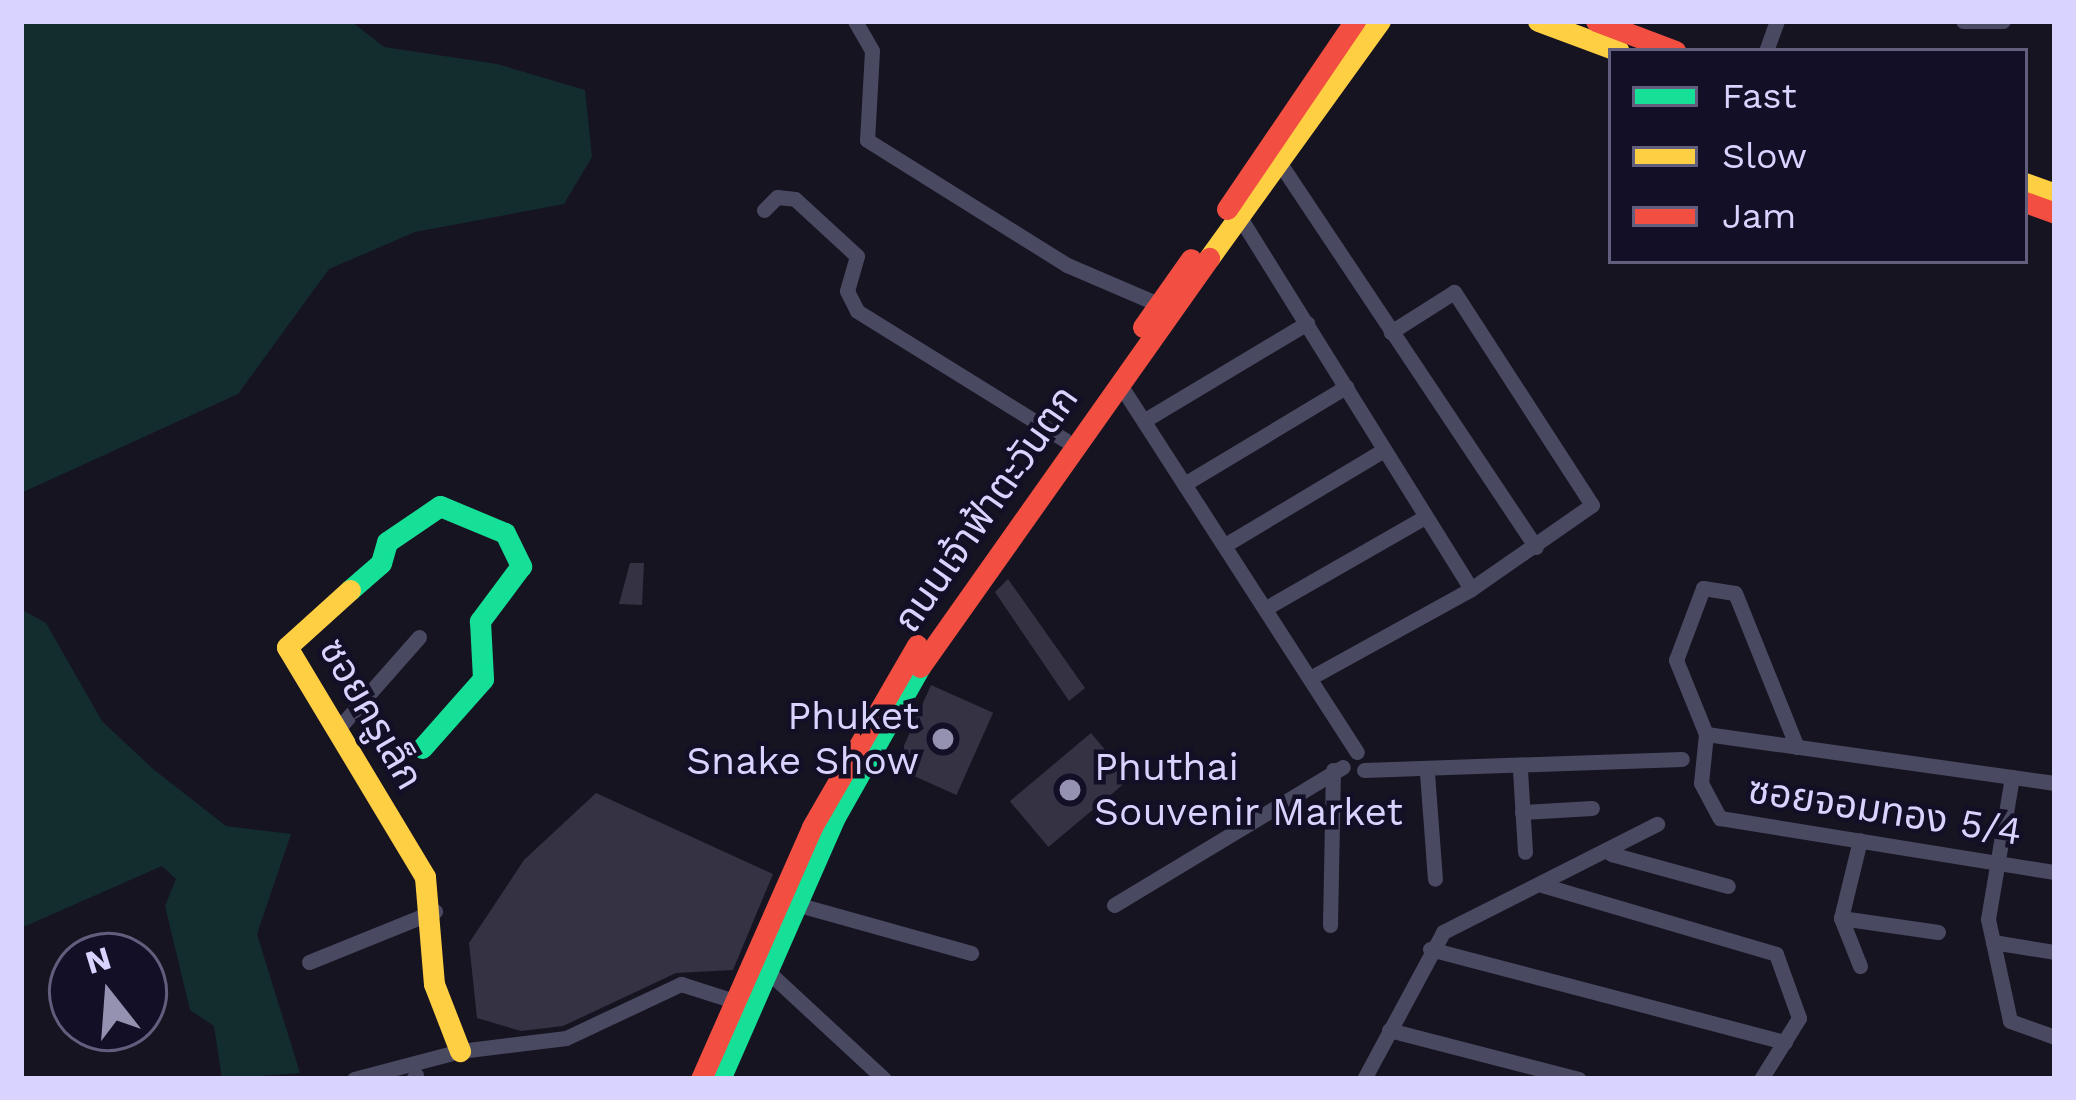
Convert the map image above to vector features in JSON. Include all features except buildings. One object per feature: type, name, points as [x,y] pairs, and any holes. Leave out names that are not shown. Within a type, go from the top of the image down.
[{"type":"main road","name":"ถนนเจ้าฟ้าตะวันตก","points":[[787,900],[939,633],[1239,216],[1354,21]]},
{"type":"main road","points":[[1538,21],[1610,48]]},
{"type":"main road","points":[[1596,21],[1667,48]]},
{"type":"main road","name":"ถนนเจ้าฟ้าตะวันตก","points":[[720,1079],[757,965],[913,650],[1157,304],[1380,22]]},
{"type":"main road","name":"ซอยครูเล็ก","points":[[422,748],[483,679],[480,621],[521,566],[505,533],[440,506],[387,542],[381,563],[286,647],[436,911]]},
{"type":"main road","points":[[436,911],[434,985],[460,1051]]},
{"type":"main road","name":"ถนนเจ้าฟ้าตะวันตก","points":[[701,1079],[731,1000],[757,965]]},
{"type":"street","points":[[855,21],[872,51],[867,140],[1067,265],[1157,304]]},
{"type":"street","points":[[1963,21],[2003,21]]},
{"type":"street","points":[[1274,154],[1536,547]]},
{"type":"street","points":[[764,210],[777,197],[795,199],[857,256],[848,291],[856,311],[1065,440]]},
{"type":"street","points":[[1239,216],[1471,589]]},
{"type":"street","points":[[1310,678],[1471,589],[1592,506],[1454,292],[1391,332]]},
{"type":"street","points":[[1145,420],[1306,323]]},
{"type":"street","points":[[1119,383],[1357,752],[1364,770]]},
{"type":"street","points":[[1186,483],[1346,387]]},
{"type":"street","points":[[1225,545],[1384,450]]},
{"type":"street","points":[[1265,608],[1425,517]]},
{"type":"street","points":[[1797,747],[1736,593],[1703,588],[1676,660],[1706,734],[1797,747],[2055,783]]},
{"type":"street","points":[[337,730],[419,637]]},
{"type":"street","name":"ซอยจอมทอง 5/4","points":[[1706,734],[1702,783],[1720,818],[2055,872]]},
{"type":"street","points":[[1114,905],[1357,752]]},
{"type":"street","points":[[1338,768],[1427,773],[1682,759]]},
{"type":"street","points":[[1330,925],[1338,768]]},
{"type":"street","points":[[1520,770],[1525,852]]},
{"type":"street","points":[[1427,773],[1435,879]]},
{"type":"street","points":[[2012,777],[1995,862],[1993,943],[2010,1021],[2055,1036]]},
{"type":"street","points":[[1522,812],[1592,808]]},
{"type":"street","points":[[1364,1079],[1443,932],[1611,854],[1657,824]]},
{"type":"street","points":[[1860,840],[1841,918],[1860,966]]},
{"type":"street","points":[[1611,854],[1728,886]]},
{"type":"street","points":[[1542,886],[1767,946],[1798,1018],[1761,1079]]},
{"type":"street","points":[[787,900],[971,953]]},
{"type":"street","points":[[309,962],[436,911]]},
{"type":"street","points":[[1841,918],[1938,932]]},
{"type":"street","points":[[1993,943],[2055,952]]},
{"type":"street","points":[[1430,949],[1785,1042]]},
{"type":"street","points":[[757,965],[884,1079]]},
{"type":"street","points":[[354,1079],[460,1051],[566,1039],[681,984],[731,1000]]},
{"type":"street","points":[[1389,1030],[1579,1079]]},
{"type":"green space","points":[[21,21],[351,21],[384,47],[497,64],[585,90],[592,157],[564,204],[415,232],[329,269],[238,394],[21,493]]},
{"type":"green space","points":[[21,609],[46,623],[102,721],[153,769],[226,826],[291,834],[257,934],[300,1073],[222,1079],[214,1026],[190,1010],[165,906],[176,879],[162,866],[21,928]]},
{"type":"traffic: fast","points":[[350,590],[381,563],[387,542],[440,506],[505,533],[521,566],[480,621],[483,679],[422,748]]},
{"type":"traffic: fast","points":[[720,1079],[835,817],[920,667]]},
{"type":"traffic: slow","points":[[1209,258],[1380,21]]},
{"type":"traffic: slow","points":[[1538,21],[1611,48]]},
{"type":"traffic: slow","points":[[2028,184],[2055,194]]},
{"type":"traffic: slow","points":[[350,590],[287,647],[425,877],[434,984],[460,1051]]},
{"type":"traffic: jam","points":[[1227,209],[1355,21]]},
{"type":"traffic: jam","points":[[1596,21],[1667,48]]},
{"type":"traffic: jam","points":[[2028,203],[2055,213]]},
{"type":"traffic: jam","points":[[920,667],[1209,258]]},
{"type":"traffic: jam","points":[[1143,327],[1191,259]]},
{"type":"traffic: jam","points":[[701,1079],[812,827],[917,645]]},
{"type":"place","name":"Phuket Snake Show","points":[[943,739]]},
{"type":"place","name":"Phuthai Souvenir Market","points":[[1070,790]]}]
